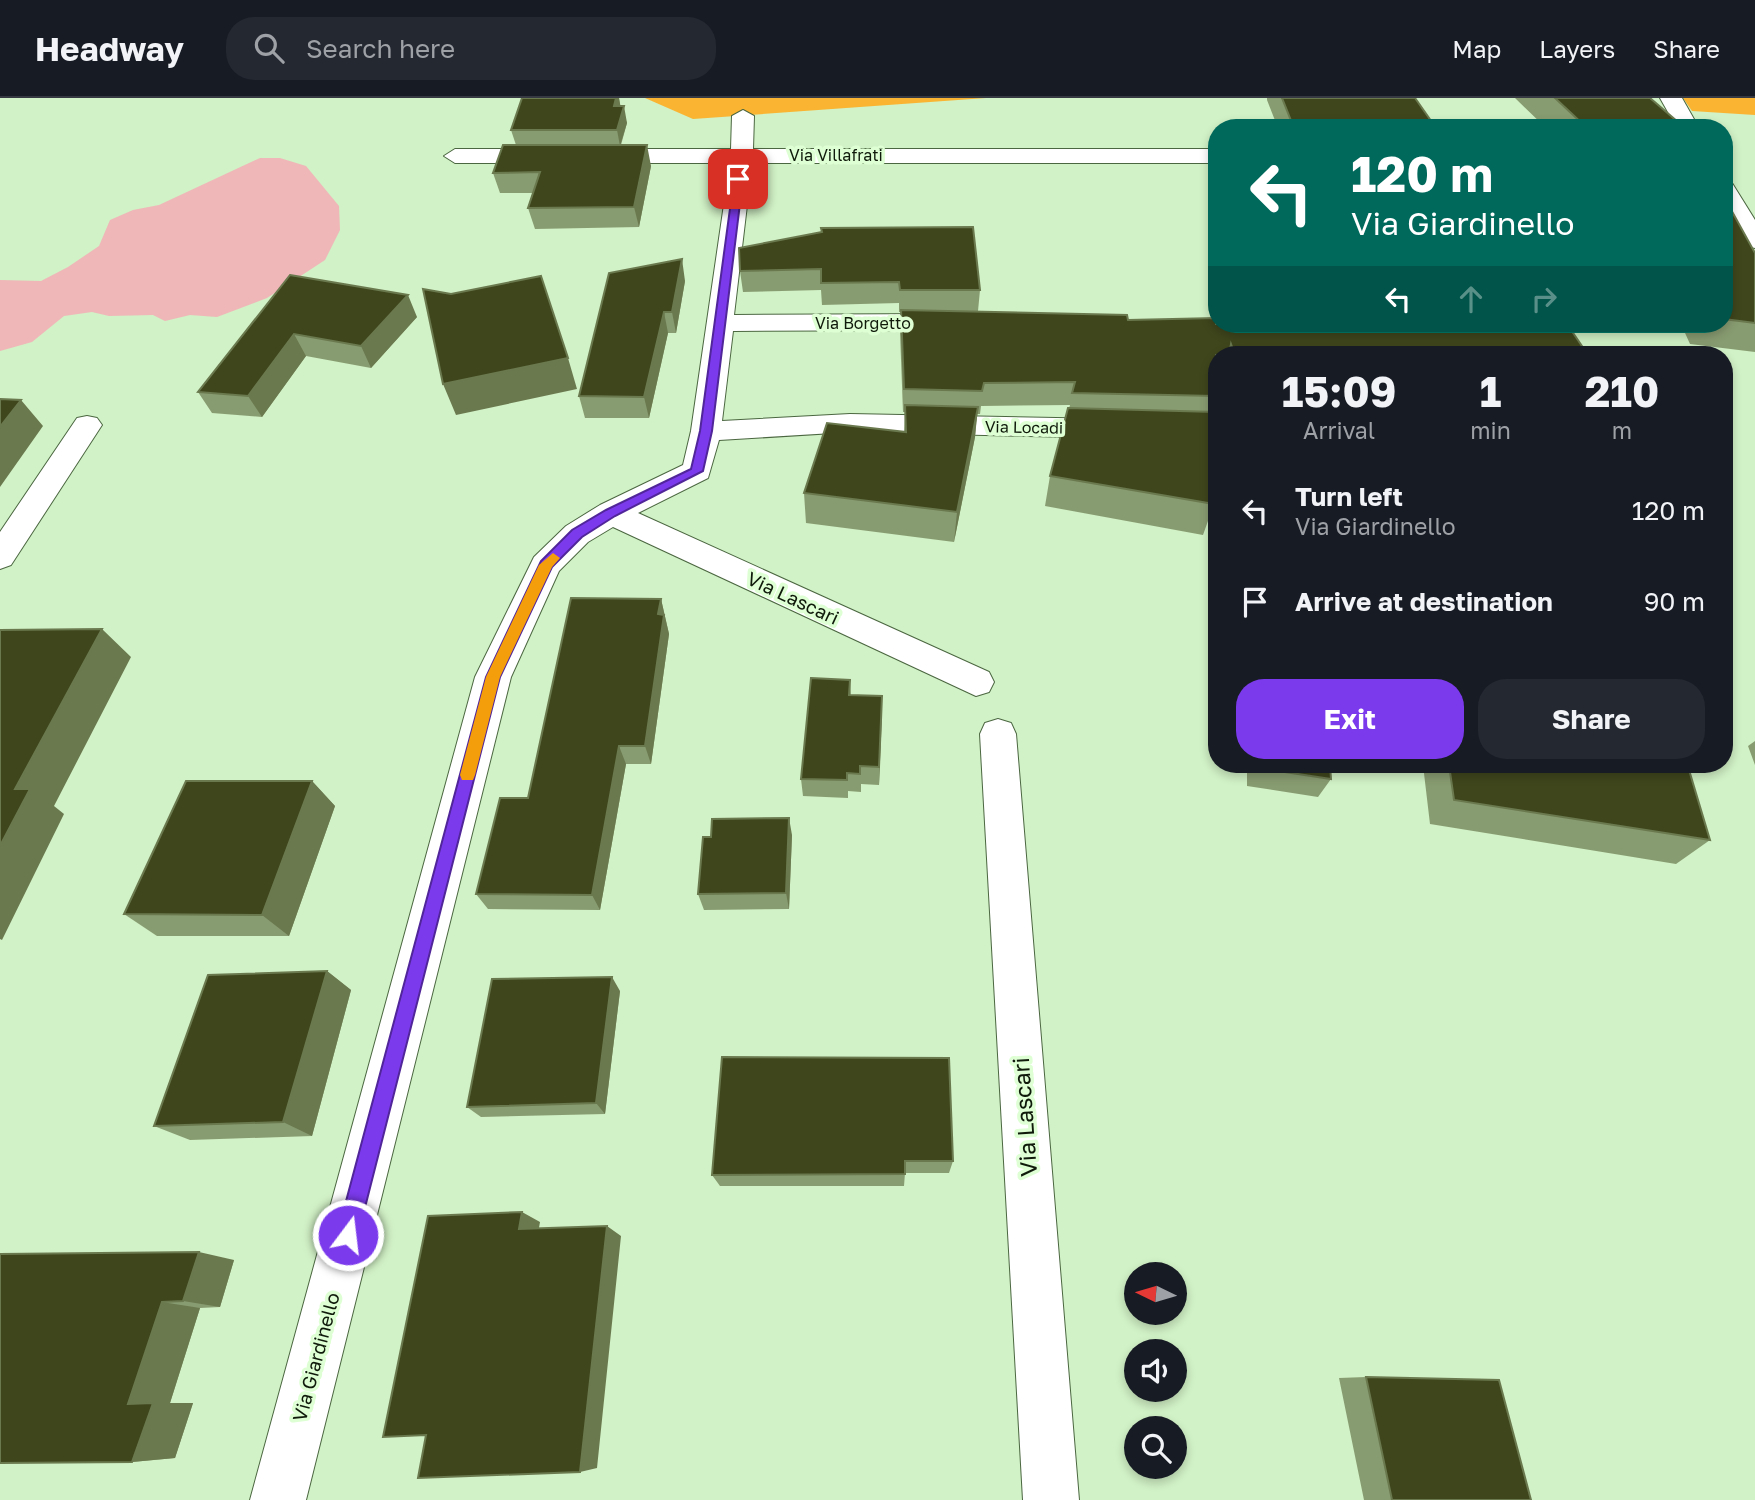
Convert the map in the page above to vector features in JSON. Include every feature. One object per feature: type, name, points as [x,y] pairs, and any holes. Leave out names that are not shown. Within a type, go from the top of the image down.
[{"type":"street","points":[[1671,98],[1683,119]]},
{"type":"street","name":"Via Giardinello","points":[[278,1500],[493,677],[546,565],[577,534],[611,513],[697,471],[706,431],[741,155],[743,116]]},
{"type":"street","name":"Via Villafrati","points":[[456,156],[1208,156]]},
{"type":"street","points":[[1733,203],[1755,241]]},
{"type":"street","name":"Via Borgetto","points":[[719,323],[982,322]]},
{"type":"street","name":"Via Locadi","points":[[706,431],[850,423],[1208,431]]},
{"type":"street","points":[[0,557],[87,425]]},
{"type":"street","name":"Via Lascari","points":[[611,513],[975,682]]},
{"type":"street","name":"Via Lascari","points":[[998,734],[1051,1500]]},
{"type":"shaded area","points":[[645,98],[986,98],[693,119]]},
{"type":"shaded area","points":[[1683,98],[1755,98],[1755,115],[1692,111]]},
{"type":"shaded area","points":[[260,158],[280,158],[306,166],[339,206],[340,230],[325,260],[267,298],[217,317],[190,315],[165,321],[153,315],[109,316],[92,312],[64,316],[32,342],[0,351],[0,280],[41,281],[99,246],[110,220],[133,210],[159,205]]},
{"type":"building","points":[[522,98],[616,98],[614,106],[624,106],[617,130],[511,130]]},
{"type":"building","points":[[1282,98],[1415,98],[1430,119],[1290,119]]},
{"type":"building","points":[[1555,98],[1650,98],[1674,119],[1577,119]]},
{"type":"building","points":[[503,145],[647,145],[634,207],[528,208],[540,172],[493,173]]},
{"type":"building","points":[[1733,213],[1755,253],[1755,323],[1733,320]]},
{"type":"building","points":[[973,227],[980,290],[900,290],[899,282],[821,283],[821,269],[740,271],[739,248],[822,232],[821,228]]},
{"type":"building","points":[[682,259],[672,312],[664,312],[644,397],[579,396],[609,273]]},
{"type":"building","points":[[290,275],[408,295],[361,346],[294,334],[248,396],[198,392]]},
{"type":"building","points":[[541,276],[568,358],[443,384],[423,289],[451,294]]},
{"type":"building","points":[[901,310],[1127,315],[1128,320],[1208,318],[1208,333],[1573,333],[1582,346],[1208,346],[1208,396],[1072,393],[1075,382],[984,383],[982,391],[904,389]]},
{"type":"building","points":[[0,399],[21,400],[0,427]]},
{"type":"building","points":[[905,405],[978,407],[957,512],[804,493],[827,423],[906,432]]},
{"type":"building","points":[[1068,408],[1208,412],[1208,503],[1050,476]]},
{"type":"building","points":[[571,598],[661,599],[658,614],[664,615],[645,746],[619,746],[592,895],[476,894],[500,798],[528,798]]},
{"type":"building","points":[[102,629],[15,789],[30,789],[0,846],[0,630]]},
{"type":"building","points":[[811,678],[850,680],[849,695],[882,696],[879,767],[860,766],[860,774],[847,773],[847,780],[801,779]]},
{"type":"building","points":[[1291,773],[1331,773],[1331,779]]},
{"type":"building","points":[[1450,773],[1690,773],[1710,840],[1454,800]]},
{"type":"building","points":[[186,781],[312,781],[262,915],[124,914]]},
{"type":"building","points":[[789,818],[786,893],[698,894],[703,837],[711,837],[712,819]]},
{"type":"building","points":[[327,971],[283,1122],[154,1126],[208,975]]},
{"type":"building","points":[[612,977],[596,1103],[467,1107],[492,979]]},
{"type":"building","points":[[722,1057],[949,1058],[953,1161],[905,1161],[905,1174],[712,1175]]},
{"type":"building","points":[[522,1212],[519,1229],[607,1226],[580,1472],[418,1478],[426,1435],[383,1437],[428,1216]]},
{"type":"building","points":[[199,1252],[183,1301],[162,1302],[128,1404],[153,1403],[132,1462],[0,1463],[0,1254]]},
{"type":"building","points":[[1366,1377],[1499,1380],[1531,1500],[1392,1500]]},
{"type":"slow traffic","points":[[468,775],[493,677],[546,565],[553,558]]},
{"type":"route","points":[[348,1235],[493,677],[546,565],[577,534],[611,513],[697,471],[706,431],[738,179]]}]
